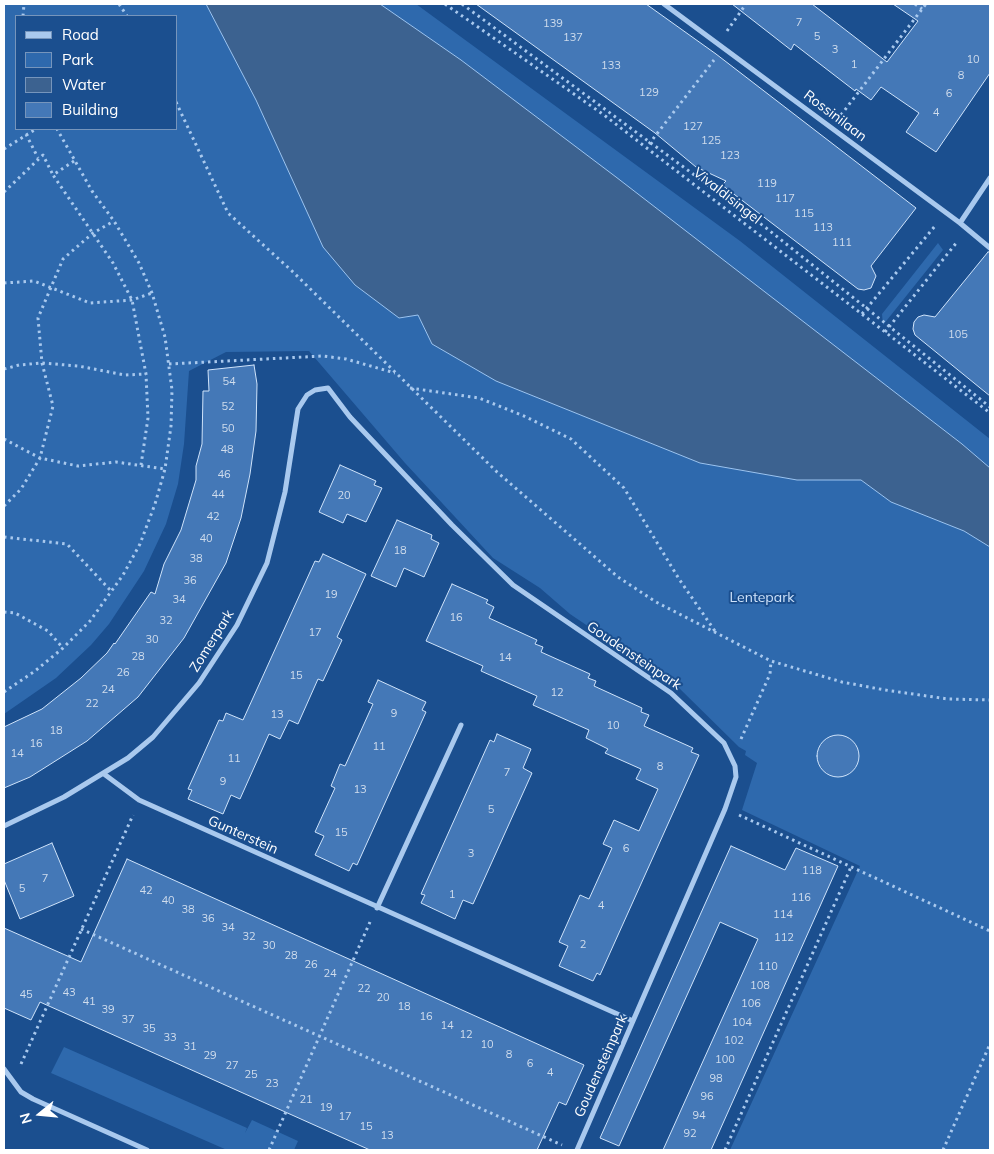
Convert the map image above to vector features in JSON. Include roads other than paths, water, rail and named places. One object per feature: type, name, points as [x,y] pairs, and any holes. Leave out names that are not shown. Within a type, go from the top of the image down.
[{"type":"street","name":"Rossinilaan","points":[[664,4],[960,223],[990,248]]},
{"type":"street","points":[[960,223],[990,178]]},
{"type":"street","name":"Zomerpark","points":[[4,826],[64,797],[104,774],[153,737],[179,708],[219,656],[237,625],[267,563],[278,528],[298,409],[307,394],[322,387]]},
{"type":"street","name":"Goudensteinpark","points":[[322,387],[328,388],[350,417],[513,585],[671,693],[724,743],[735,766],[736,776],[725,809],[577,1150]]},
{"type":"street","points":[[377,908],[461,725]]},
{"type":"street","name":"Gunterstein","points":[[104,774],[139,800],[633,1021]]},
{"type":"street","points":[[4,1069],[21,1092],[33,1099],[147,1150]]},
{"type":"water","points":[[206,4],[380,4],[461,60],[616,177],[962,444],[990,468],[990,547],[964,531],[891,502],[861,480],[797,480],[700,463],[496,381],[432,344],[418,315],[399,318],[355,285],[323,247],[256,100]]},
{"type":"park label","name":"Lentepark","points":[[762,598]]}]
